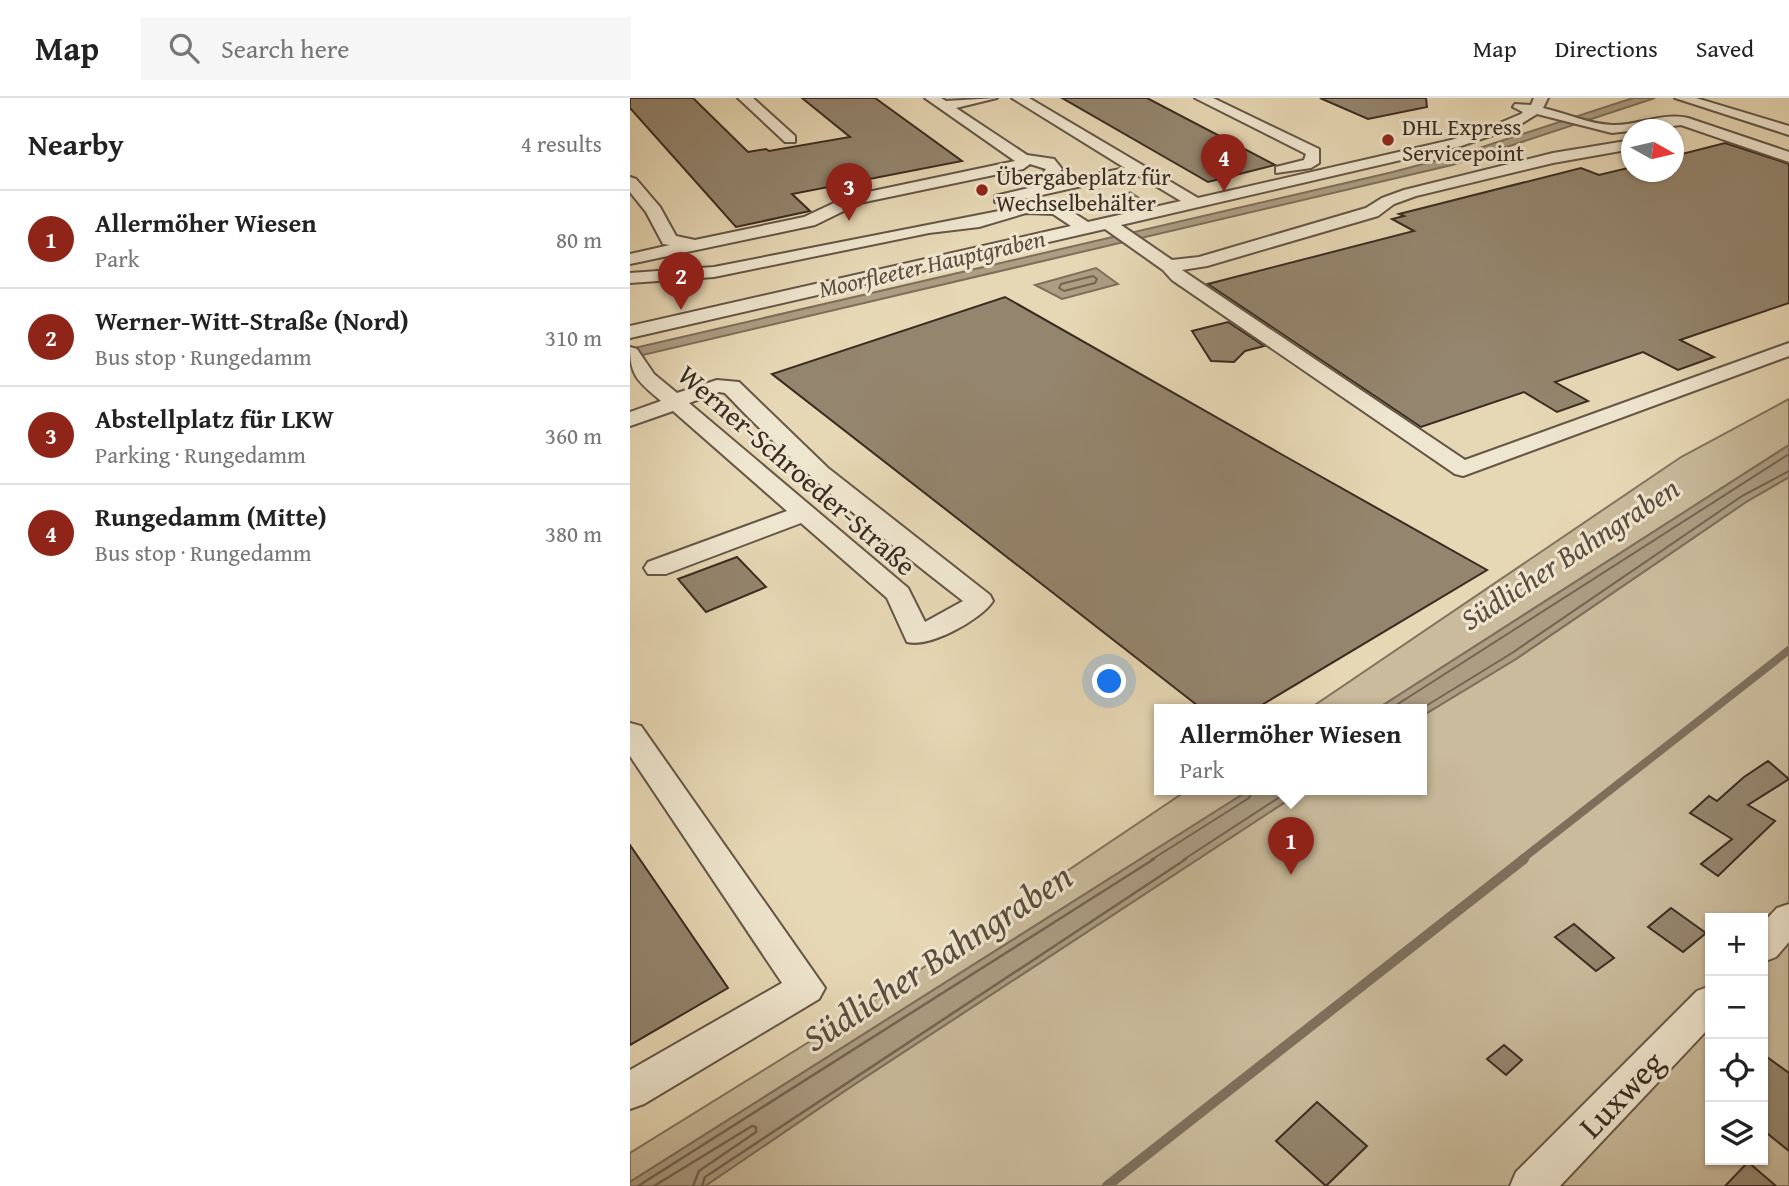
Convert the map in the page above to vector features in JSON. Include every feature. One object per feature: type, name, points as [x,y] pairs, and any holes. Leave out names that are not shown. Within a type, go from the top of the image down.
[{"type":"street","points":[[746,98],[790,139]]},
{"type":"street","points":[[938,102],[990,98]]},
{"type":"street","points":[[1019,98],[1197,204]]},
{"type":"street","points":[[1179,192],[1311,163],[1314,152],[1202,98]]},
{"type":"street","points":[[1682,98],[1789,131]]},
{"type":"street","points":[[1705,104],[1724,98]]},
{"type":"street","points":[[1731,98],[1789,117]]},
{"type":"street","points":[[938,102],[1023,159],[1041,159],[1053,165],[1046,184],[1038,191]]},
{"type":"street","points":[[1491,130],[1514,116],[1521,102],[1539,104],[1588,123],[1629,129],[1678,120],[1789,157]]},
{"type":"street","points":[[630,332],[751,303],[889,265],[1087,229],[1114,228],[1197,204],[1429,150],[1519,121],[1539,104]]},
{"type":"street","points":[[1684,133],[1705,128]]},
{"type":"street","points":[[1170,266],[1191,265],[1372,212],[1388,201],[1410,193],[1553,158],[1621,146]]},
{"type":"street","points":[[630,259],[809,220],[855,199],[1016,167],[1023,164],[1023,159]]},
{"type":"street","points":[[723,240],[786,245],[806,242],[1140,169]]},
{"type":"street","points":[[630,182],[654,211],[669,240],[694,244]]},
{"type":"street","points":[[630,277],[714,271],[995,217],[1027,206],[1057,209],[1087,229]]},
{"type":"street","points":[[1114,228],[1170,266],[1178,276],[1462,469],[1789,349]]},
{"type":"street","points":[[630,322],[751,303]]},
{"type":"street","name":"Werner-Schroeder-Straße","points":[[632,357],[647,378],[804,513],[899,594],[917,636],[963,614],[980,601],[853,503],[777,438],[731,387],[717,386],[675,402]]},
{"type":"street","points":[[630,419],[675,402]]},
{"type":"street","points":[[657,568],[804,513]]},
{"type":"street","points":[[630,733],[806,988],[630,1091]]},
{"type":"street","points":[[1768,941],[1789,918]]},
{"type":"street","name":"Luxweg","points":[[1531,1186],[1705,1007]]},
{"type":"shaded area","points":[[1789,399],[1789,445],[1385,704],[1316,704],[1681,457]]},
{"type":"shaded area","points":[[1789,477],[1789,1186],[705,1186],[852,1086],[1296,795],[1427,795],[1427,713],[1516,659],[1746,502]]},
{"type":"shaded area","points":[[1180,795],[1242,795],[630,1182],[630,1153],[854,1014]]},
{"type":"water","points":[[1633,98],[1655,98],[1452,165],[630,358],[630,349],[1393,172],[1464,153]]},
{"type":"water","points":[[1096,268],[1118,284],[1062,299],[1035,285]]},
{"type":"water","points":[[1789,445],[1789,477],[1746,502],[1516,659],[1427,713],[1427,704],[1385,704]]},
{"type":"water","points":[[1242,795],[1296,795],[852,1086],[705,1186],[630,1186],[630,1182]]},
{"type":"building","points":[[630,98],[693,98],[748,152],[850,137],[802,98],[875,98],[962,161],[792,194],[810,211],[736,227],[630,108]]},
{"type":"building","points":[[1062,98],[1147,98],[1275,165],[1208,182]]},
{"type":"building","points":[[1320,98],[1426,98],[1427,107],[1368,119]]},
{"type":"building","points":[[1725,143],[1789,164],[1789,303],[1680,340],[1714,357],[1678,370],[1643,352],[1555,382],[1588,401],[1557,412],[1524,392],[1421,427],[1208,284],[1414,231],[1392,219],[1404,216],[1399,214],[1581,168],[1599,175],[1621,170],[1621,182],[1684,182],[1684,153]]},
{"type":"building","points":[[1005,297],[1487,570],[1263,704],[1196,704],[772,374]]},
{"type":"building","points":[[1228,322],[1264,346],[1245,351],[1234,362],[1211,361],[1192,331]]},
{"type":"building","points":[[737,557],[766,587],[706,612],[678,579]]},
{"type":"building","points":[[1768,761],[1789,779],[1748,805],[1775,821],[1718,876],[1701,864],[1732,839],[1690,813],[1709,796],[1717,801],[1744,777]]},
{"type":"building","points":[[630,845],[728,988],[630,1045]]},
{"type":"building","points":[[1671,908],[1705,934],[1683,952],[1648,927]]},
{"type":"building","points":[[1574,924],[1614,958],[1596,971],[1555,937]]},
{"type":"building","points":[[1504,1045],[1522,1060],[1506,1075],[1487,1059]]},
{"type":"building","points":[[1768,1058],[1789,1073],[1789,1151],[1768,1134]]},
{"type":"building","points":[[1317,1102],[1367,1146],[1326,1186],[1276,1141]]},
{"type":"building","points":[[1745,1165],[1752,1165],[1776,1186],[1725,1186]]},
{"type":"waterway","points":[[1130,193],[1141,200]]},
{"type":"waterway","points":[[1521,860],[1789,650]]},
{"type":"waterway","points":[[1107,1186],[1524,859]]},
{"type":"place","name":"DHL Express Servicepoint","points":[[1388,140]]},
{"type":"place","name":"Übergabeplatz für Wechselbehälter","points":[[982,190]]},
{"type":"place","name":"Rungedamm (Mitte)","points":[[1224,192]]},
{"type":"place","name":"Abstellplatz für LKW","points":[[849,221]]},
{"type":"place","name":"Werner-Witt-Straße (Nord)","points":[[681,310]]},
{"type":"place","name":"Allermöher Wiesen","points":[[1291,875]]},
{"type":"water label","name":"Moorfleeter Hauptgraben","points":[[932,264]]},
{"type":"water label","name":"Südlicher Bahngraben","points":[[1570,554]]},
{"type":"water label","name":"Südlicher Bahngraben","points":[[937,957]]}]
